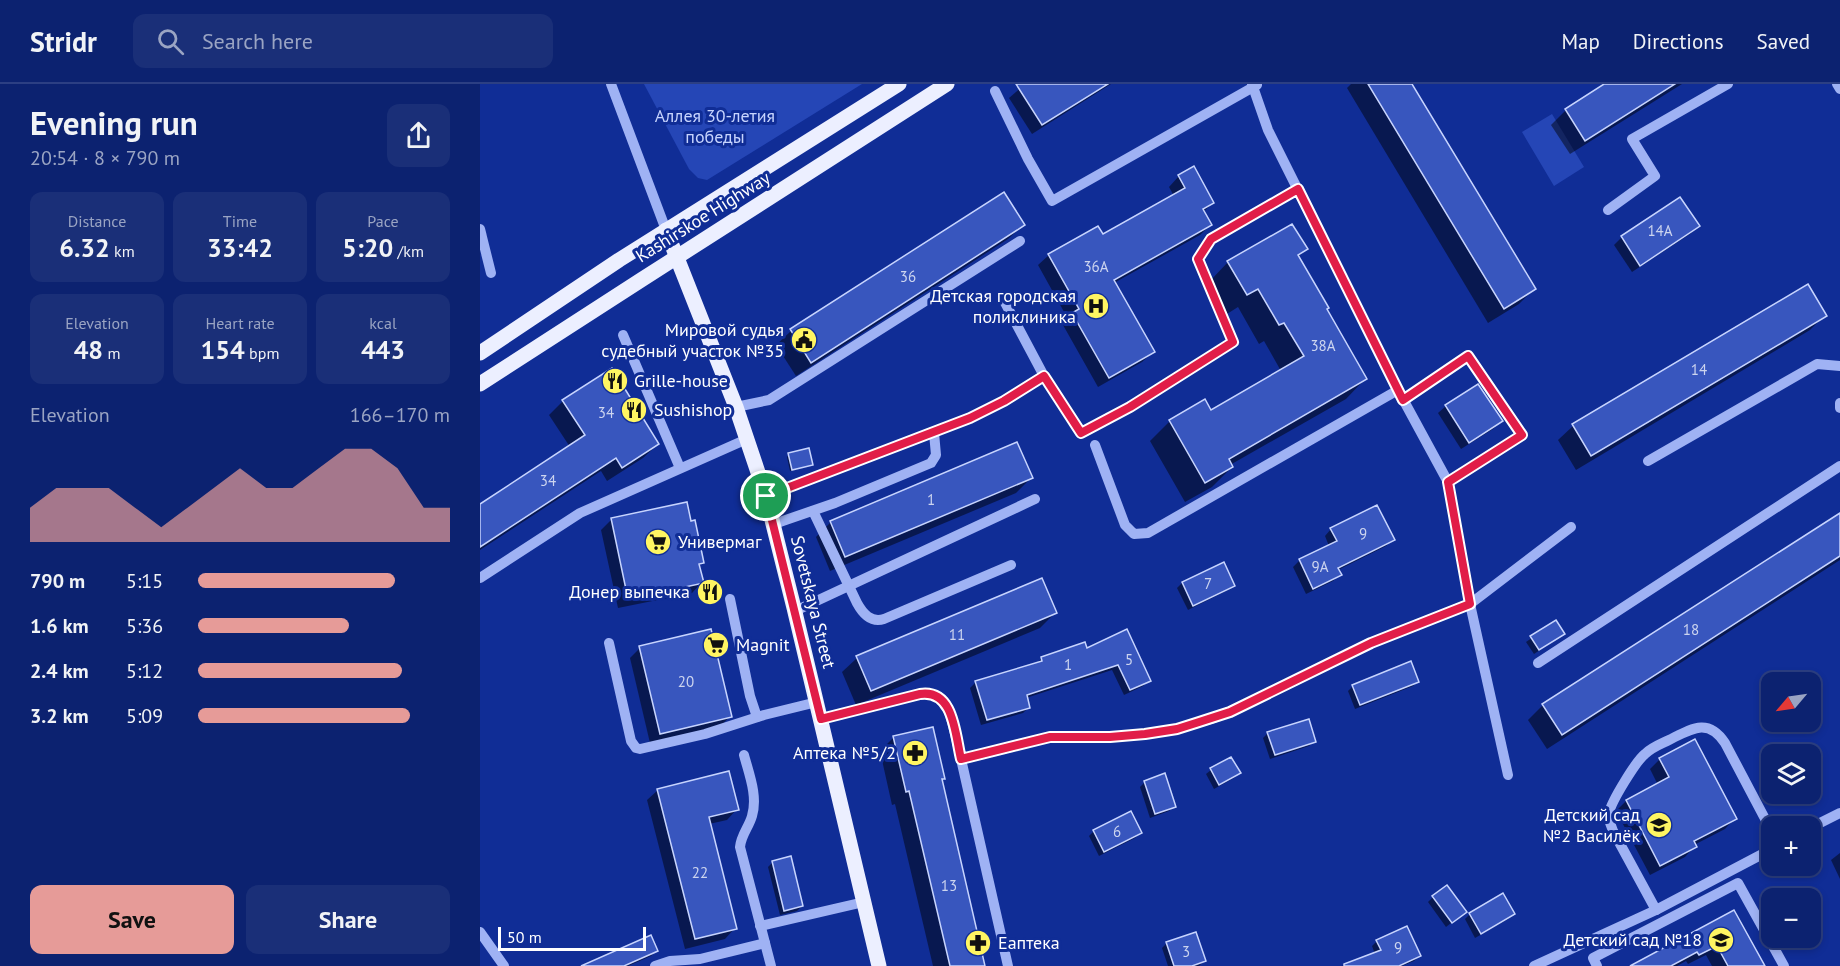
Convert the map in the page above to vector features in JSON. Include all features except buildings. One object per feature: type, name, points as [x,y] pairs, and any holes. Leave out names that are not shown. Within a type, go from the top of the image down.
[{"type":"main road","name":"Kashirskoe Highway","points":[[480,353],[619,260],[899,84]]},
{"type":"main road","name":"Kashirskoe Highway","points":[[480,384],[947,84]]},
{"type":"main road","name":"Sovetskaya Street","points":[[666,230],[736,407],[766,496],[879,966]]},
{"type":"street","points":[[611,84],[666,230]]},
{"type":"street","points":[[1608,210],[1655,176],[1632,139],[1728,84]]},
{"type":"street","points":[[1837,84],[1840,89]]},
{"type":"street","points":[[995,90],[1028,159],[1052,201],[1255,85],[1268,130],[1401,395],[1448,482],[1470,604],[1508,775]]},
{"type":"street","points":[[1002,297],[1044,376],[1081,433],[1130,407],[1233,342],[1198,259],[1211,239],[1298,189]]},
{"type":"street","points":[[480,229],[491,273]]},
{"type":"street","points":[[736,407],[769,400],[1020,241]]},
{"type":"street","points":[[623,335],[680,468]]},
{"type":"street","points":[[1095,445],[1125,525],[1134,534],[1148,533],[1468,356],[1522,435],[1448,482]]},
{"type":"street","points":[[1648,460],[1817,364],[1840,366]]},
{"type":"street","points":[[766,496],[934,433],[992,407],[1044,376]]},
{"type":"street","points":[[1840,403],[1840,408]]},
{"type":"street","points":[[774,524],[813,511],[933,461],[936,451],[934,433]]},
{"type":"street","points":[[480,579],[574,516],[747,439]]},
{"type":"street","points":[[1538,663],[1840,466]]},
{"type":"street","points":[[795,611],[1035,498]]},
{"type":"street","points":[[813,511],[849,586],[864,614],[869,618],[879,620],[1011,566]]},
{"type":"street","points":[[961,759],[1050,737],[1110,737],[1177,729],[1241,707],[1371,643],[1470,604],[1571,527]]},
{"type":"street","points":[[730,599],[750,696],[757,717]]},
{"type":"street","points":[[609,643],[631,741],[636,748],[644,749],[705,734],[757,717],[817,702]]},
{"type":"street","points":[[821,719],[920,694],[932,693],[947,705],[1008,966]]},
{"type":"street","points":[[1656,910],[1613,831],[1609,817],[1611,807],[1636,765],[1648,751],[1695,728],[1706,727],[1716,732],[1725,743],[1764,816]]},
{"type":"street","points":[[744,755],[754,803],[753,814],[740,847],[771,966]]},
{"type":"street","points":[[1821,822],[1840,813]]},
{"type":"street","points":[[1534,966],[1656,910],[1761,855]]},
{"type":"street","points":[[1597,966],[1593,958],[1738,883],[1784,966]]},
{"type":"street","points":[[760,926],[864,902]]},
{"type":"street","points":[[480,932],[504,966]]},
{"type":"street","points":[[655,966],[670,961],[700,959],[765,943]]},
{"type":"green space","name":"Аллея 30-летия победы","points":[[644,84],[862,84],[707,180],[698,178],[689,169]]},
{"type":"green space","points":[[1552,114],[1584,167],[1554,186],[1522,132]]},
{"type":"place","name":"Детская городская поликлиника","points":[[1096,306]]},
{"type":"place","name":"Мировой судья судебный участок №35","points":[[804,340]]},
{"type":"place","name":"Grille-house","points":[[615,381]]},
{"type":"place","name":"Sushishop","points":[[634,410]]},
{"type":"place","name":"Универмаг","points":[[658,542]]},
{"type":"place","name":"Донер выпечка","points":[[710,592]]},
{"type":"place","name":"Magnit","points":[[716,645]]},
{"type":"place","name":"Аптека №5/2","points":[[915,753]]},
{"type":"place","name":"Детский сад №2 Василёк","points":[[1659,825]]},
{"type":"place","name":"Детский сад №18","points":[[1721,940]]},
{"type":"place","name":"Еаптека","points":[[978,943]]},
{"type":"route","points":[[1298,189],[1403,400],[1468,356],[1522,435],[1448,482],[1470,604],[1371,643],[1214,718],[1177,729],[1145,734],[1037,739],[961,759],[950,711],[943,700],[932,693],[821,719],[766,496],[970,418],[1004,401],[1044,376],[1081,433],[1130,407],[1233,342],[1198,259],[1211,239],[1298,189]]}]
